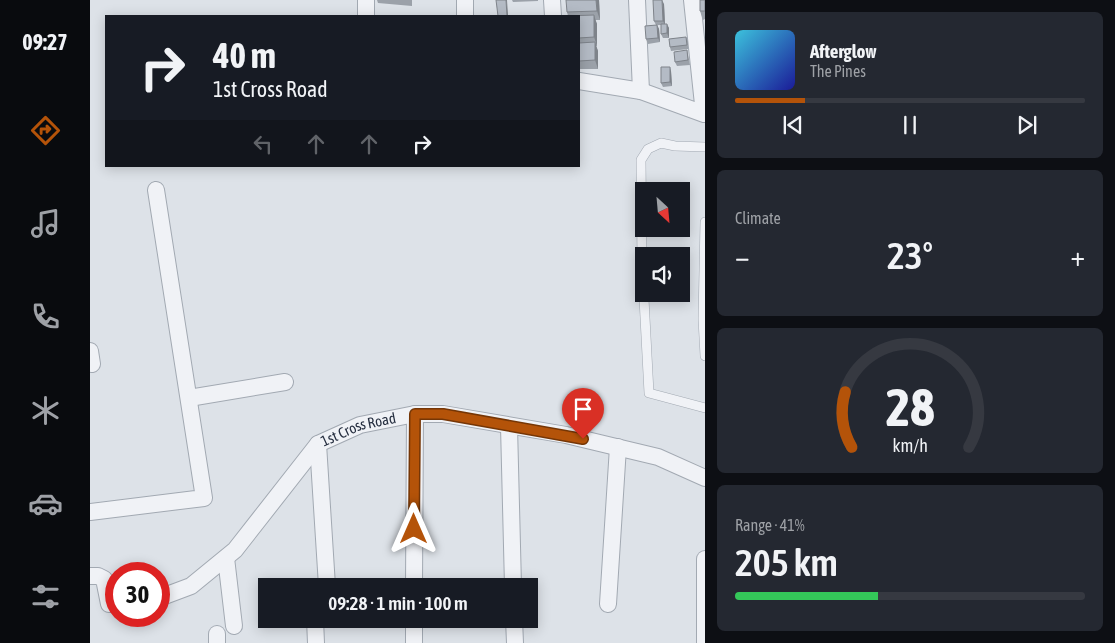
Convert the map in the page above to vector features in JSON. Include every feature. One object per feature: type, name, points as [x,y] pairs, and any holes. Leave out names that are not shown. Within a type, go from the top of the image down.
[{"type":"street","points":[[366,0],[366,15]]},
{"type":"street","points":[[465,0],[465,15]]},
{"type":"street","points":[[552,0],[553,15]]},
{"type":"street","points":[[637,0],[641,91]]},
{"type":"street","points":[[580,81],[641,91],[704,114],[692,0]]},
{"type":"street","points":[[90,512],[204,498],[156,190]]},
{"type":"street","points":[[189,398],[285,382]]},
{"type":"street","points":[[414,578],[415,414]]},
{"type":"street","name":"1st Cross Road","points":[[170,594],[191,586],[236,550],[318,444],[360,425],[415,414],[443,414],[566,435],[658,457],[705,478]]},
{"type":"street","points":[[510,426],[513,578]]},
{"type":"street","points":[[318,444],[326,578]]},
{"type":"street","points":[[608,604],[618,448]]},
{"type":"street","points":[[226,558],[234,626]]},
{"type":"street","points":[[705,559],[705,643]]},
{"type":"street","points":[[97,578],[105,592]]},
{"type":"street","points":[[315,628],[316,643]]},
{"type":"street","points":[[414,628],[414,643]]},
{"type":"street","points":[[514,628],[515,643]]},
{"type":"lane","points":[[705,147],[675,146],[661,143],[648,149],[641,160],[642,261],[650,393],[705,408]]},
{"type":"lane","points":[[705,222],[705,356]]},
{"type":"building","points":[[496,0],[506,0],[507,15],[498,15]]},
{"type":"building","points":[[566,0],[596,0],[597,11],[567,12]]},
{"type":"building","points":[[653,0],[662,0],[663,21],[654,21]]},
{"type":"building","points":[[700,0],[705,0],[705,11],[700,11]]},
{"type":"building","points":[[594,15],[594,37],[580,38],[580,16]]},
{"type":"building","points":[[661,24],[667,24],[667,33],[661,34]]},
{"type":"building","points":[[657,25],[658,38],[646,39],[645,26]]},
{"type":"building","points":[[686,37],[687,45],[670,47],[669,39]]},
{"type":"building","points":[[595,42],[595,60],[580,61],[580,43]]},
{"type":"building","points":[[687,50],[688,60],[675,62],[674,52]]},
{"type":"building","points":[[661,67],[670,67],[670,82],[661,83]]},
{"type":"route","points":[[414,529],[415,414],[443,414],[583,439]]}]
